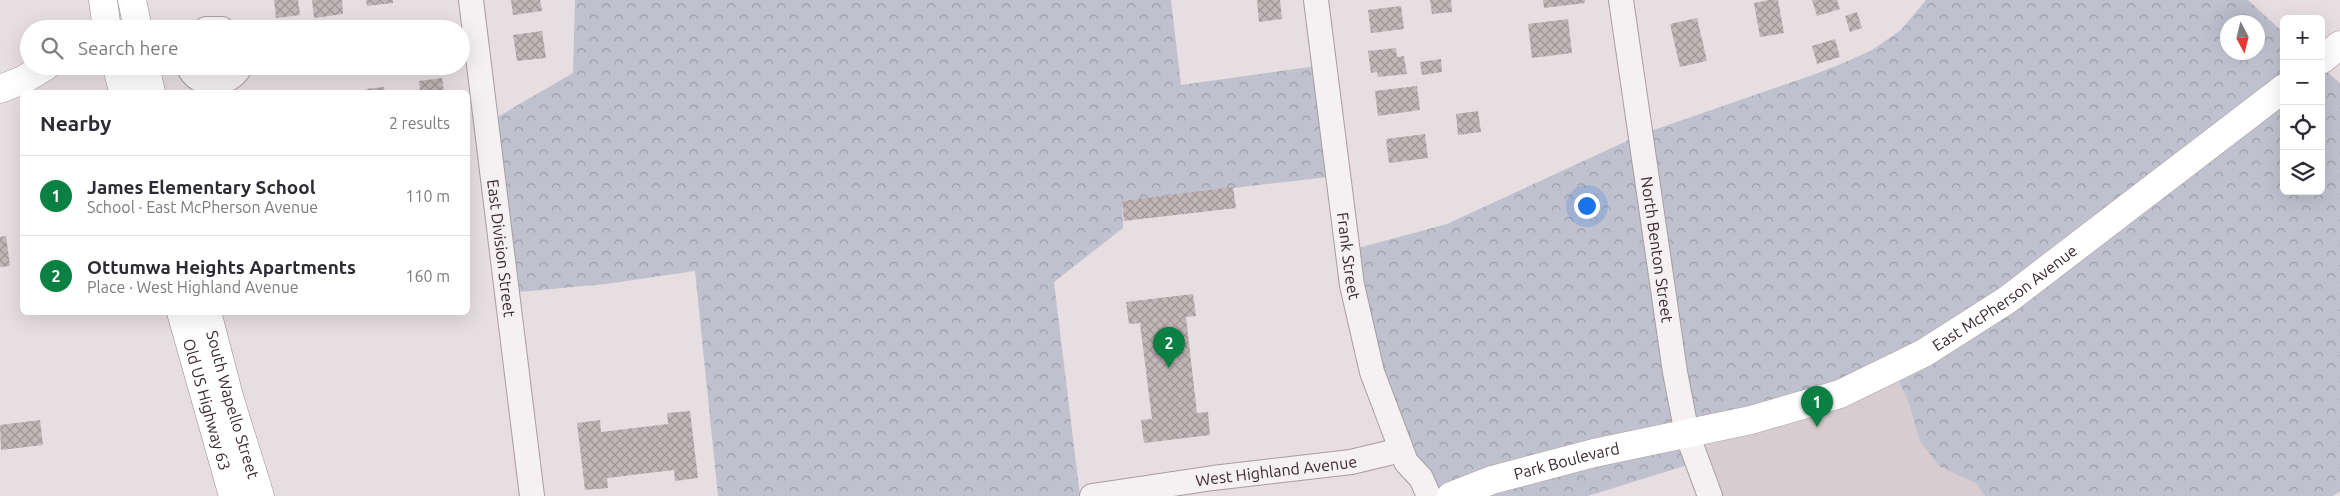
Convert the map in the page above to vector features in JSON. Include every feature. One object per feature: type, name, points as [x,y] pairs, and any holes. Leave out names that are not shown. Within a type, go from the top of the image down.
[{"type":"main road","points":[[2325,57],[2340,45]]},
{"type":"main road","points":[[0,89],[31,75]]},
{"type":"main road","points":[[118,75],[122,90]]},
{"type":"main road","points":[[147,75],[151,90]]},
{"type":"main road","name":"East McPherson Avenue","points":[[1686,434],[1751,420],[1840,394],[1924,353],[2007,300],[2280,91]]},
{"type":"main road","name":"Old US Highway 63","points":[[182,315],[233,496]]},
{"type":"main road","name":"South Wapello Street","points":[[208,315],[230,400],[260,496]]},
{"type":"main road","name":"Park Boulevard","points":[[1451,496],[1501,478],[1594,453],[1686,434]]},
{"type":"street","name":"East Division Street","points":[[470,25],[472,0]]},
{"type":"street","name":"Frank Street","points":[[1316,0],[1352,285],[1372,372],[1406,462],[1421,478],[1429,496]]},
{"type":"street","name":"North Benton Street","points":[[1622,0],[1675,372],[1686,434],[1710,496]]},
{"type":"street","name":"East Division Street","points":[[470,45],[532,496]]},
{"type":"street","points":[[195,75],[198,79],[208,83],[219,83],[235,75]]},
{"type":"street","name":"West Highland Avenue","points":[[1092,496],[1213,478],[1351,462],[1401,450]]},
{"type":"shaded area","points":[[1894,368],[1940,467],[1977,484],[1985,496],[1710,496],[1687,434]]},
{"type":"green space","points":[[575,0],[1171,0],[1181,85],[1324,65],[1337,176],[1122,201],[1123,228],[1054,282],[1080,496],[718,496],[695,271],[606,284],[508,293],[487,123],[573,73]]},
{"type":"green space","points":[[1926,0],[2248,0],[2264,15],[2220,15],[2220,60],[2265,60],[2265,16],[2280,29],[2280,195],[2325,195],[2325,70],[2340,83],[2340,491],[2333,496],[1985,496],[1977,484],[1940,467],[1920,441],[1909,403],[1893,368],[1687,434],[1697,462],[1588,496],[1429,496],[1406,462],[1347,251],[1447,224],[1642,134],[1810,76],[1872,50],[1901,30]]},
{"type":"building","points":[[274,0],[298,0],[300,15],[276,18]]},
{"type":"building","points":[[312,0],[342,0],[343,14],[314,18]]},
{"type":"building","points":[[366,0],[393,0],[393,3],[367,6]]},
{"type":"building","points":[[511,0],[540,0],[542,11],[513,15]]},
{"type":"building","points":[[1257,0],[1280,0],[1282,19],[1259,22]]},
{"type":"building","points":[[1430,0],[1451,0],[1452,12],[1432,14]]},
{"type":"building","points":[[1543,0],[1585,0],[1585,3],[1544,8]]},
{"type":"building","points":[[1778,0],[1784,33],[1760,37],[1754,3]]},
{"type":"building","points":[[1812,0],[1837,0],[1840,9],[1817,16]]},
{"type":"building","points":[[1401,6],[1404,29],[1371,33],[1368,10]]},
{"type":"building","points":[[1857,12],[1862,28],[1850,32],[1845,16]]},
{"type":"building","points":[[1697,18],[1707,61],[1680,67],[1670,24]]},
{"type":"building","points":[[1568,19],[1572,53],[1532,58],[1528,24]]},
{"type":"building","points":[[542,31],[546,58],[517,61],[513,35]]},
{"type":"building","points":[[1835,39],[1840,57],[1817,64],[1812,46]]},
{"type":"building","points":[[1396,48],[1397,57],[1404,56],[1407,74],[1378,77],[1377,72],[1371,73],[1368,51]]},
{"type":"building","points":[[1441,59],[1442,72],[1422,75],[1420,62]]},
{"type":"building","points":[[442,78],[444,90],[420,90],[419,81]]},
{"type":"building","points":[[1417,86],[1420,110],[1378,116],[1375,91]]},
{"type":"building","points":[[384,87],[385,90],[366,90]]},
{"type":"building","points":[[1478,111],[1481,132],[1458,135],[1456,114]]},
{"type":"building","points":[[1425,134],[1428,158],[1389,163],[1386,139]]},
{"type":"building","points":[[1233,187],[1236,208],[1124,221],[1122,201]]},
{"type":"building","points":[[6,236],[10,266],[0,267],[0,237]]},
{"type":"building","points":[[1193,294],[1196,316],[1186,317],[1197,413],[1208,412],[1210,435],[1144,443],[1141,420],[1152,419],[1140,323],[1129,324],[1126,302]]},
{"type":"building","points":[[690,411],[698,478],[675,481],[674,470],[607,478],[608,488],[585,490],[577,423],[600,420],[601,432],[668,424],[667,413]]},
{"type":"building","points":[[40,420],[43,445],[1,450],[0,425]]},
{"type":"place","name":"Ottumwa Heights Apartments","points":[[1169,368]]},
{"type":"place","name":"James Elementary School","points":[[1817,427]]}]
